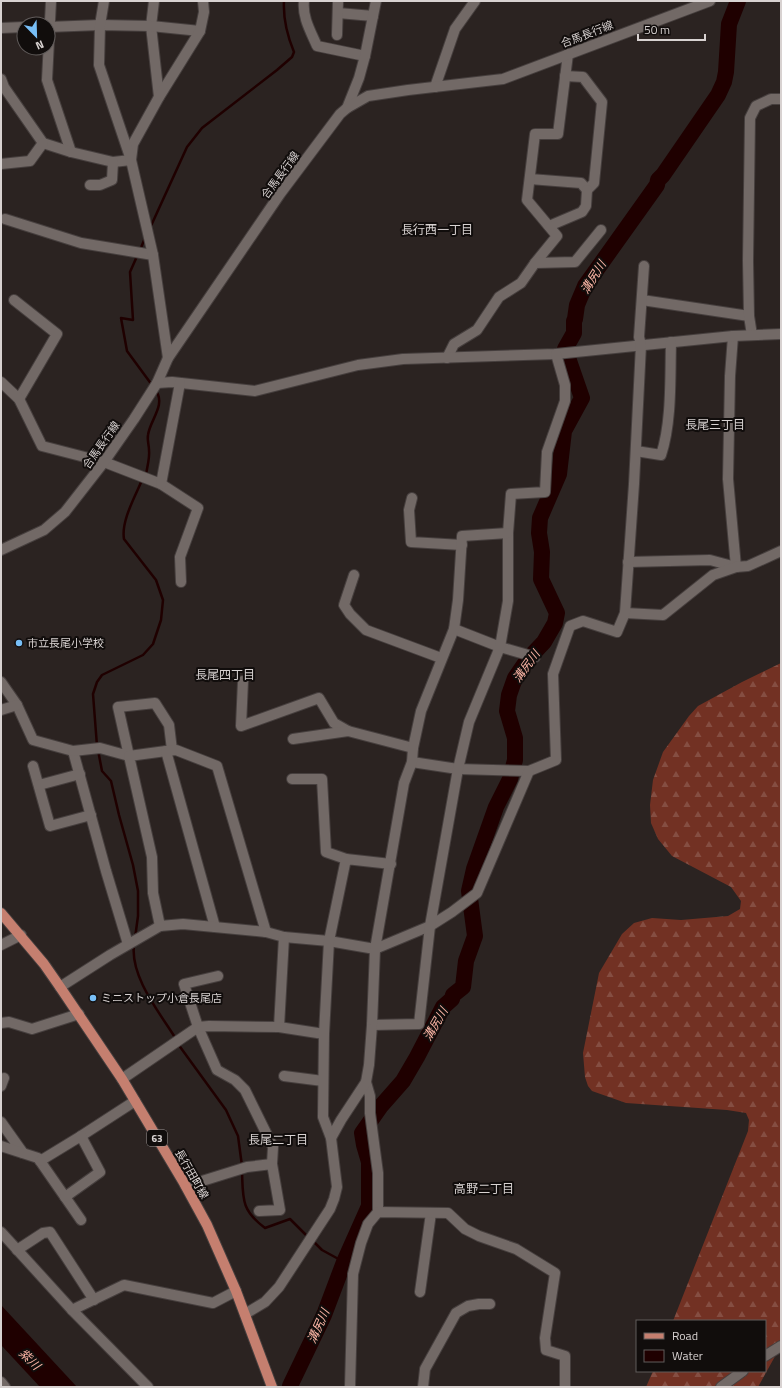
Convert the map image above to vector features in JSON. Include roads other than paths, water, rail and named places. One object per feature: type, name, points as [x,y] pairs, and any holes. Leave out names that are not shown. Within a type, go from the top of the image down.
[{"type":"main road","name":"長行田町線","points":[[1,913],[44,964],[79,1014],[122,1079],[186,1186],[206,1225],[236,1291],[272,1387]]},
{"type":"street","points":[[50,16],[51,1]]},
{"type":"street","points":[[104,1],[100,25],[99,65],[131,160],[153,255],[168,358]]},
{"type":"street","points":[[154,1],[151,26],[159,97]]},
{"type":"street","points":[[131,160],[133,144],[159,97],[200,31],[204,12],[203,1]]},
{"type":"street","points":[[204,12],[211,1]]},
{"type":"street","points":[[304,1],[303,8],[306,20],[317,46],[365,56]]},
{"type":"street","points":[[337,35],[338,1]]},
{"type":"street","points":[[347,108],[359,78],[365,56],[376,1]]},
{"type":"street","points":[[435,87],[455,29],[475,1]]},
{"type":"street","name":"合馬長行線","points":[[1,550],[44,530],[65,512],[104,462],[157,383],[168,358],[280,194],[340,114],[347,108],[368,96],[504,79],[710,1]]},
{"type":"street","points":[[338,13],[373,16]]},
{"type":"street","points":[[56,26],[151,26],[200,31]]},
{"type":"street","points":[[1,28],[16,27]]},
{"type":"street","points":[[447,358],[454,344],[476,330],[499,297],[520,283],[557,236],[527,200],[535,134],[558,134],[568,54]]},
{"type":"street","points":[[48,56],[47,80],[71,152]]},
{"type":"street","points":[[549,226],[582,212],[586,206],[587,190],[594,183],[602,102],[583,77],[565,76]]},
{"type":"street","points":[[1,79],[4,87],[43,143],[71,152],[113,162],[131,160]]},
{"type":"street","points":[[752,335],[749,316],[748,261],[750,118],[756,106],[771,99],[781,99]]},
{"type":"street","points":[[1,164],[30,161],[43,143]]},
{"type":"street","points":[[90,185],[100,185],[112,180],[113,162]]},
{"type":"street","points":[[530,178],[581,183],[587,190]]},
{"type":"street","points":[[5,220],[81,243],[153,255]]},
{"type":"street","points":[[535,263],[575,262],[601,230]]},
{"type":"street","points":[[412,762],[458,769],[529,770],[556,760],[553,674],[570,626],[583,621],[617,632],[625,613],[636,451],[644,266]]},
{"type":"street","points":[[14,300],[58,334],[19,399]]},
{"type":"street","points":[[642,300],[749,316]]},
{"type":"street","points":[[157,383],[172,382],[255,391],[358,365],[403,359],[556,354],[733,336],[781,334]]},
{"type":"street","points":[[733,336],[730,376],[728,479],[736,567]]},
{"type":"street","points":[[636,451],[661,455],[666,440],[671,342]]},
{"type":"street","points":[[372,1025],[419,1024],[430,926],[458,769],[469,722],[500,647],[508,601],[508,533],[511,494],[545,492],[547,452],[565,401],[565,385],[556,354]]},
{"type":"street","points":[[1,382],[19,399],[42,446],[104,462],[161,484],[198,508],[180,557],[181,582]]},
{"type":"street","points":[[161,484],[180,383]]},
{"type":"street","points":[[412,498],[409,510],[411,542],[462,545]]},
{"type":"street","points":[[331,1138],[366,1082],[369,1065],[372,1025],[375,949],[404,783],[412,762],[413,748],[421,711],[441,658],[454,629],[458,600],[462,536],[508,533]]},
{"type":"street","points":[[625,613],[663,615],[713,575],[736,567],[748,566],[781,551]]},
{"type":"street","points":[[628,562],[710,560],[736,567]]},
{"type":"street","points":[[354,575],[344,605],[350,614],[366,630],[441,658]]},
{"type":"street","points":[[454,629],[500,647],[536,657]]},
{"type":"street","points":[[243,681],[242,726],[319,698],[334,723],[348,731],[413,748]]},
{"type":"street","points":[[1,682],[17,705],[33,740],[73,751],[100,748],[129,756],[176,750],[217,766],[266,932]]},
{"type":"street","points":[[160,926],[153,893],[152,857],[118,707],[155,703],[169,725],[169,751],[215,927]]},
{"type":"street","points":[[1,710],[17,705]]},
{"type":"street","points":[[293,739],[348,731]]},
{"type":"street","points":[[73,751],[128,944]]},
{"type":"street","points":[[34,766],[50,826],[91,815]]},
{"type":"street","points":[[60,987],[128,944],[160,926],[184,924],[266,932],[284,937],[329,941],[375,949],[430,926],[477,893],[529,770]]},
{"type":"street","points":[[39,784],[80,774]]},
{"type":"street","points":[[292,779],[322,779],[326,852],[346,858],[391,864]]},
{"type":"street","points":[[245,1314],[265,1302],[279,1287],[330,1209],[337,1187],[331,1138],[323,1117],[324,1034],[329,941],[346,858]]},
{"type":"street","points":[[1,945],[20,935]]},
{"type":"street","points":[[278,1027],[284,937]]},
{"type":"street","points":[[218,976],[184,984],[198,1027],[217,1070],[235,1080],[244,1090],[273,1147],[272,1164],[280,1210],[259,1211]]},
{"type":"street","points":[[1,1023],[9,1022],[32,1029],[79,1014]]},
{"type":"street","points":[[122,1079],[198,1027],[278,1027],[324,1034]]},
{"type":"street","points":[[284,1076],[323,1081]]},
{"type":"street","points":[[350,1387],[353,1274],[360,1243],[368,1224],[378,1212],[378,1173],[373,1126],[370,1113],[370,1096],[366,1082]]},
{"type":"street","points":[[40,1161],[134,1101]]},
{"type":"street","points":[[1,1122],[23,1153]]},
{"type":"street","points":[[65,1197],[100,1172],[81,1136]]},
{"type":"street","points":[[1,1146],[38,1158],[81,1220]]},
{"type":"street","points":[[186,1186],[248,1167],[272,1164]]},
{"type":"street","points":[[378,1212],[448,1213],[466,1230],[516,1249],[555,1273],[545,1338],[546,1350],[565,1356],[565,1387]]},
{"type":"street","points":[[420,1292],[431,1213]]},
{"type":"street","points":[[1,1232],[72,1310],[148,1387]]},
{"type":"street","points":[[17,1250],[43,1233],[50,1232],[94,1300]]},
{"type":"street","points":[[72,1310],[124,1285],[213,1303],[236,1291]]},
{"type":"street","points":[[423,1387],[425,1369],[456,1313],[468,1306],[490,1304]]},
{"type":"street","points":[[766,1355],[781,1346]]},
{"type":"street","points":[[722,1387],[742,1372]]},
{"type":"street","points":[[1,1382],[5,1387]]},
{"type":"water","name":"紫川","points":[[1,1305],[77,1387],[40,1387],[1,1345]]},
{"type":"waterway","points":[[150,228],[187,147],[202,128],[292,57],[294,52],[286,27],[284,1]]},
{"type":"waterway","name":"溝尻川","points":[[290,1386],[324,1315],[344,1262],[369,1206],[369,1162],[362,1133],[381,1106],[403,1081],[443,1007],[452,999],[453,995],[463,987],[466,961],[475,936],[469,891],[474,869],[496,807],[510,779],[515,760],[515,738],[507,711],[509,695],[515,678],[528,659],[544,642],[555,623],[557,613],[541,579],[542,552],[539,533],[540,518],[559,474],[564,431],[582,398],[565,349],[574,333],[574,321],[577,305],[585,286],[657,185],[658,180],[663,175],[718,95],[724,82],[726,72],[729,24],[738,1]]},
{"type":"waterway","points":[[140,250],[145,238]]},
{"type":"waterway","points":[[138,254],[130,272],[133,320],[121,318],[127,351],[152,385]]},
{"type":"waterway","points":[[146,475],[149,456],[149,429],[159,402],[159,396],[156,391]]},
{"type":"waterway","points":[[97,746],[93,694],[97,682],[102,675],[143,655],[153,644],[161,620],[163,600],[156,580],[124,539],[127,517],[132,501],[142,480]]},
{"type":"waterway","points":[[98,750],[102,771],[111,781],[133,865],[138,891],[138,916],[135,938]]},
{"type":"waterway","points":[[134,945],[134,957],[141,982],[176,1039]]},
{"type":"waterway","points":[[178,1044],[226,1110],[238,1136],[242,1166]]},
{"type":"waterway","points":[[242,1171],[243,1197],[247,1209],[257,1222],[265,1228],[290,1219],[308,1237]]},
{"type":"waterway","points":[[312,1240],[322,1250],[344,1262]]},
{"type":"place","name":"市立長尾小学校","points":[[19,643]]},
{"type":"place","name":"ミニストップ小倉長尾店","points":[[93,998]]},
{"type":"district","name":"長行西一丁目","points":[[437,229]]},
{"type":"district","name":"長尾三丁目","points":[[715,424]]},
{"type":"district","name":"長尾四丁目","points":[[225,674]]},
{"type":"district","name":"長尾二丁目","points":[[278,1139]]},
{"type":"district","name":"高野二丁目","points":[[484,1188]]}]
